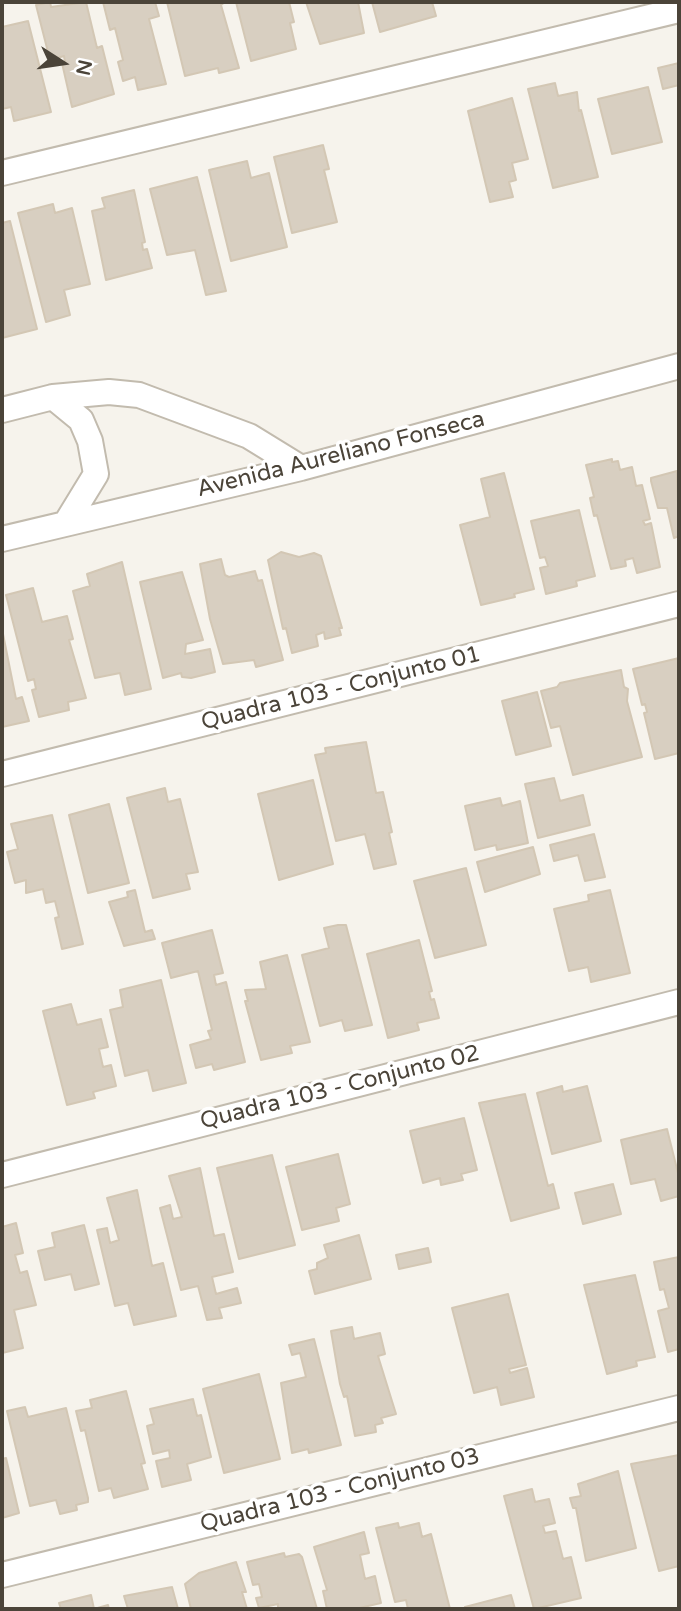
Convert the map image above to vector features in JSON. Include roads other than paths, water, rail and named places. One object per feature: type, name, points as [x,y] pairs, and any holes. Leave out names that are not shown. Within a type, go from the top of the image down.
[{"type":"street","points":[[2,173],[679,10]]},
{"type":"street","name":"Avenida Aureliano Fonseca","points":[[2,539],[301,468],[679,366]]},
{"type":"street","points":[[2,410],[54,397],[109,392],[139,395],[249,436],[301,468]]},
{"type":"street","points":[[54,397],[81,420],[90,441],[96,474],[66,523]]},
{"type":"street","name":"Quadra 103 - Conjunto 01","points":[[2,774],[679,604]]},
{"type":"street","name":"Quadra 103 - Conjunto 02","points":[[2,1175],[679,1002]]},
{"type":"street","name":"Quadra 103 - Conjunto 03","points":[[2,1575],[679,1408]]}]
